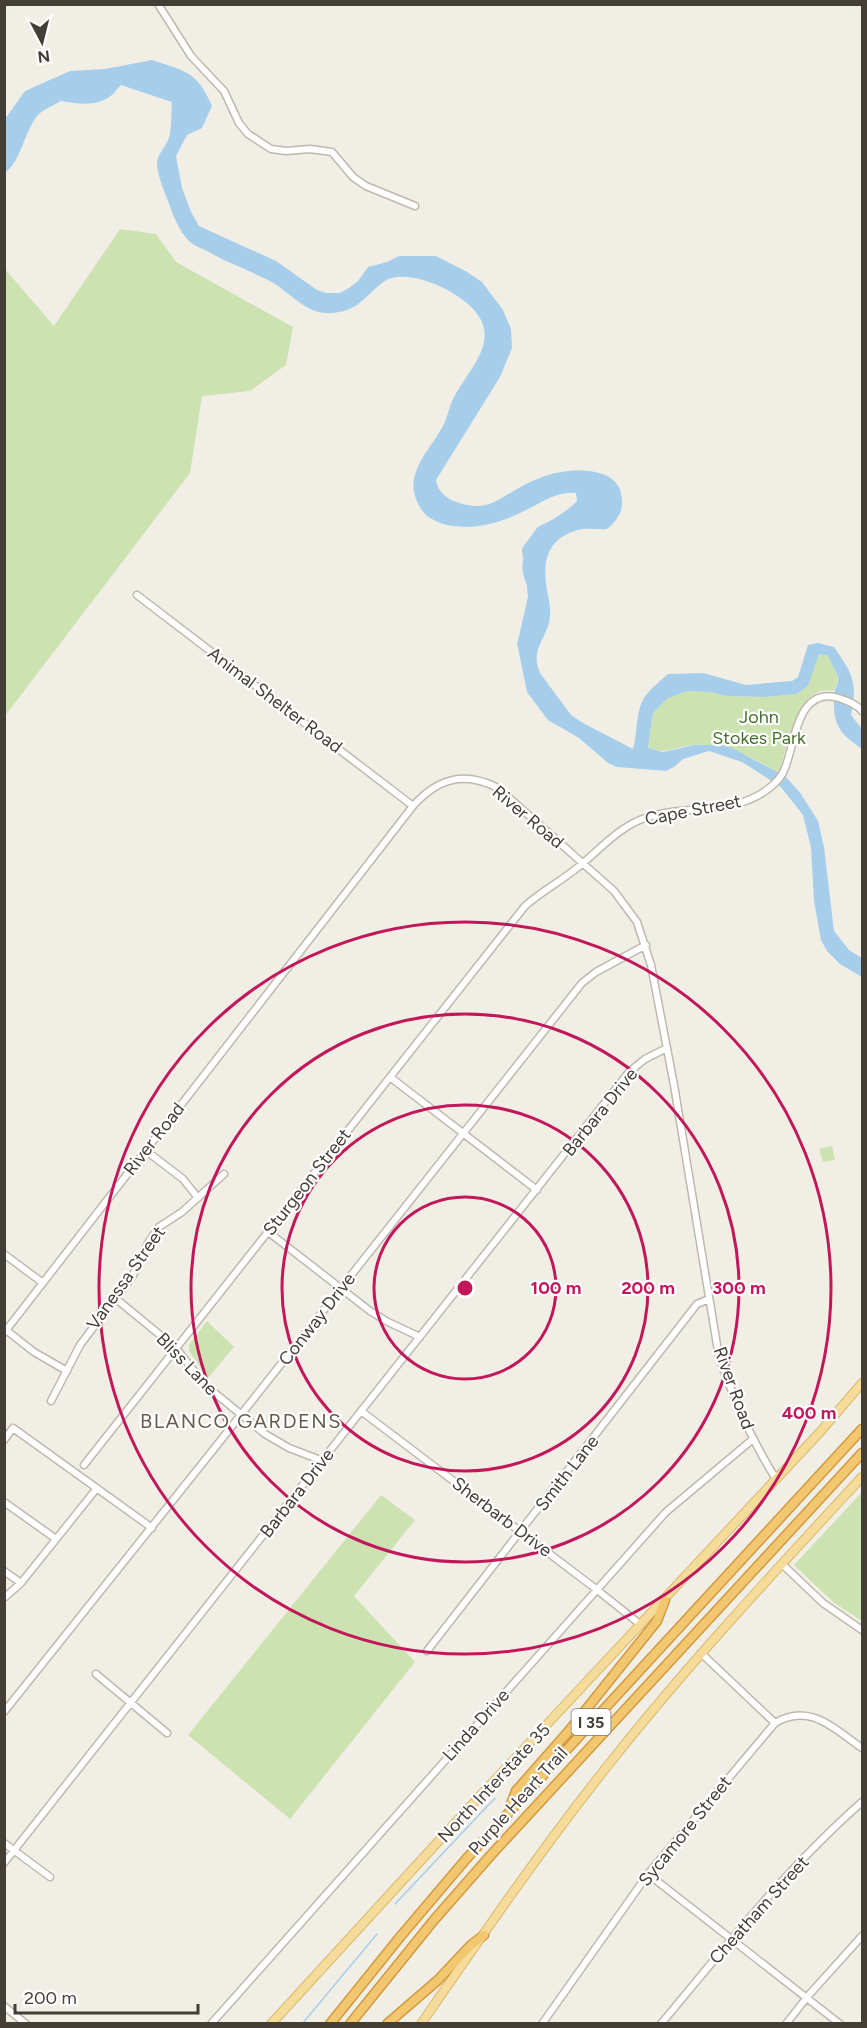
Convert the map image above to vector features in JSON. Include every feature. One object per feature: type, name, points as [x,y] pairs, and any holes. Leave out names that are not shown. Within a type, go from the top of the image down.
[{"type":"highway","name":"Purple Heart Trail","points":[[330,2024],[400,1937],[508,1812],[862,1429]]},
{"type":"highway","name":"Purple Heart Trail","points":[[350,2024],[434,1920],[491,1855],[862,1453]]},
{"type":"highway","points":[[508,1812],[516,1791],[568,1732],[657,1621],[665,1600]]},
{"type":"highway","points":[[387,2024],[438,1980],[471,1945],[484,1935]]},
{"type":"main road","name":"North Interstate 35","points":[[272,2024],[473,1804],[665,1600],[862,1383]]},
{"type":"main road","points":[[425,2022],[548,1845],[612,1760],[701,1653],[862,1477]]},
{"type":"street","points":[[158,4],[191,56],[224,91],[239,123],[248,134],[271,149],[286,151],[310,149],[332,152],[353,177],[366,186],[415,206]]},
{"type":"street","name":"Animal Shelter Road","points":[[137,595],[413,806]]},
{"type":"street","name":"Cape Street","points":[[531,900],[637,821],[660,814],[737,804],[757,796],[774,785],[783,772],[799,720],[814,702],[831,696],[860,708]]},
{"type":"street","name":"River Road","points":[[5,1331],[413,806],[435,786],[462,778],[487,783],[498,788],[614,891],[629,908],[642,932],[667,1048],[719,1357],[753,1439],[776,1479]]},
{"type":"street","name":"Sturgeon Street","points":[[84,1465],[531,900]]},
{"type":"street","name":"Conway Drive","points":[[4,1712],[243,1415],[340,1288],[582,983],[596,972],[646,945]]},
{"type":"street","name":"Barbara Drive","points":[[4,1863],[629,1072],[645,1059],[667,1048]]},
{"type":"street","points":[[390,1077],[537,1190]]},
{"type":"street","points":[[145,1150],[183,1179],[198,1198]]},
{"type":"street","name":"Vanessa Street","points":[[51,1401],[88,1332],[134,1275],[148,1243],[159,1227],[198,1198],[224,1174]]},
{"type":"street","points":[[267,1231],[388,1322],[420,1337]]},
{"type":"street","points":[[4,1254],[43,1283]]},
{"type":"street","name":"Bliss Lane","points":[[115,1298],[176,1348],[205,1385],[277,1442],[322,1461]]},
{"type":"street","name":"Smith Lane","points":[[427,1651],[697,1304],[709,1299]]},
{"type":"street","points":[[5,1331],[34,1352],[67,1371]]},
{"type":"street","name":"Sherbarb Drive","points":[[361,1411],[597,1589],[640,1625]]},
{"type":"street","points":[[4,1440],[13,1428],[152,1528]]},
{"type":"street","name":"Linda Drive","points":[[211,2024],[666,1512],[753,1439]]},
{"type":"street","points":[[4,1598],[21,1583],[97,1488]]},
{"type":"street","points":[[4,1502],[56,1539]]},
{"type":"street","points":[[782,1564],[823,1603],[862,1630]]},
{"type":"street","points":[[4,1571],[21,1583]]},
{"type":"street","points":[[701,1653],[775,1722],[798,1714],[812,1716],[862,1748]]},
{"type":"street","points":[[96,1674],[167,1733]]},
{"type":"street","name":"Sycamore Street","points":[[542,2024],[648,1874],[775,1722]]},
{"type":"street","name":"Cheatham Street","points":[[661,2024],[785,1878],[838,1823],[862,1802]]},
{"type":"street","points":[[4,1843],[50,1877]]},
{"type":"street","points":[[648,1874],[808,1996],[840,2024]]},
{"type":"street","points":[[786,2024],[862,1936]]},
{"type":"street","points":[[4,2006],[26,2024]]},
{"type":"green space","points":[[120,229],[156,234],[176,262],[293,327],[286,365],[250,391],[202,396],[190,473],[5,716],[5,269],[54,326]]},
{"type":"green space","name":"John Stokes Park","points":[[818,654],[828,656],[836,673],[836,687],[833,691],[821,691],[811,697],[802,707],[790,735],[779,773],[749,757],[717,746],[694,745],[661,751],[648,748],[653,713],[668,698],[688,691],[711,692],[726,696],[766,697],[797,694],[808,686]]},
{"type":"green space","points":[[832,1146],[835,1160],[823,1162],[819,1149]]},
{"type":"green space","points":[[207,1321],[234,1347],[208,1378],[189,1351],[189,1345]]},
{"type":"green space","points":[[862,1492],[862,1621],[833,1602],[794,1565]]},
{"type":"green space","points":[[381,1495],[415,1520],[354,1596],[415,1662],[290,1819],[188,1735]]},
{"type":"water","points":[[152,60],[189,74],[201,86],[212,106],[202,128],[187,135],[176,156],[182,188],[199,226],[276,261],[317,290],[326,293],[340,293],[358,281],[368,267],[399,256],[436,256],[482,282],[503,310],[511,329],[512,348],[500,377],[436,480],[438,487],[446,497],[465,505],[488,505],[543,477],[576,470],[599,473],[616,483],[621,492],[622,506],[613,524],[607,529],[582,529],[566,535],[554,545],[547,558],[545,574],[550,615],[538,650],[537,664],[540,673],[571,715],[633,749],[641,704],[649,691],[668,674],[703,673],[746,685],[792,681],[798,677],[808,645],[818,643],[834,647],[852,678],[854,694],[851,715],[862,729],[862,749],[842,733],[836,721],[834,693],[838,678],[828,656],[819,654],[808,686],[797,694],[766,697],[726,696],[711,692],[688,691],[668,698],[653,713],[648,748],[663,752],[694,745],[722,745],[785,776],[801,794],[818,821],[824,847],[834,931],[849,950],[862,958],[862,977],[840,964],[827,951],[821,940],[814,901],[811,847],[803,815],[781,787],[742,762],[709,751],[683,759],[666,771],[617,767],[608,763],[579,738],[548,720],[527,692],[517,643],[529,622],[532,601],[522,567],[532,543],[551,521],[577,501],[576,493],[554,496],[493,523],[463,527],[434,520],[423,512],[415,497],[414,479],[420,462],[444,424],[455,395],[482,350],[484,327],[479,316],[468,304],[439,286],[414,278],[402,277],[391,278],[382,283],[349,309],[324,313],[307,307],[270,281],[192,244],[185,237],[177,222],[157,167],[159,156],[169,138],[172,102],[121,85],[106,99],[81,104],[61,101],[42,112],[33,123],[15,161],[5,173],[5,119],[25,91],[70,71],[105,69]]},
{"type":"waterway","points":[[529,564],[527,550],[541,531],[555,524]]},
{"type":"waterway","points":[[523,641],[533,597],[532,588]]},
{"type":"waterway","points":[[395,1904],[495,1798]]},
{"type":"waterway","points":[[302,2024],[377,1934]]},
{"type":"district","name":"BLANCO GARDENS","points":[[241,1421]]}]
